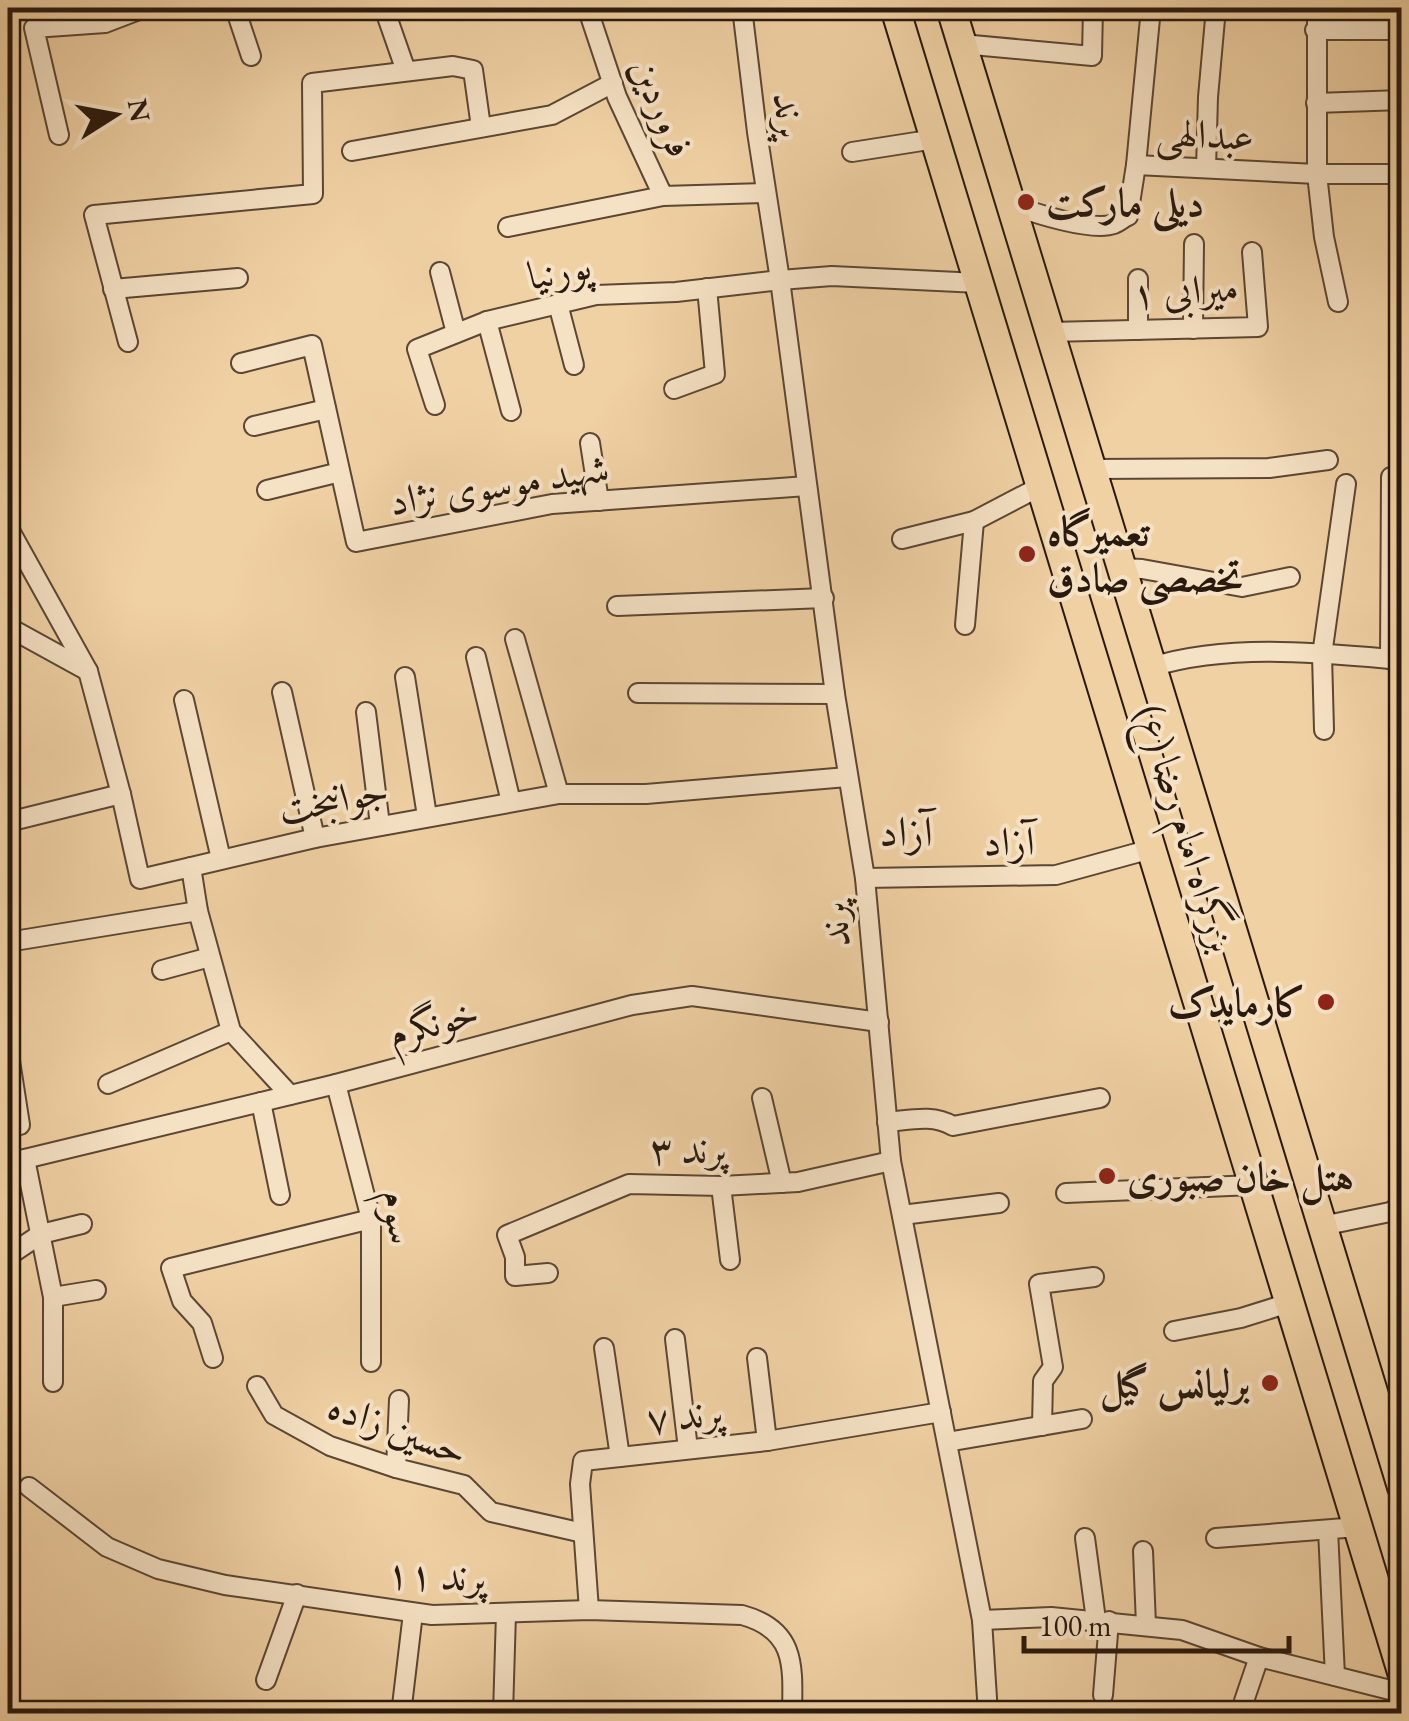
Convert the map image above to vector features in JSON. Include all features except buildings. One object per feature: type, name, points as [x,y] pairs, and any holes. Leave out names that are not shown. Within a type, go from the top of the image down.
[{"type":"highway","name":"بزرگراه امام رضا (ع)","points":[[895,8],[1402,1672]]},
{"type":"highway","name":"بزرگراه امام رضا (ع)","points":[[951,8],[1402,1487]]},
{"type":"street","points":[[58,135],[34,28],[105,23],[144,8]]},
{"type":"street","points":[[235,8],[251,56]]},
{"type":"street","points":[[384,8],[406,72]]},
{"type":"street","points":[[559,8],[591,9]]},
{"type":"street","name":"پرند","points":[[742,8],[835,694],[865,878],[891,1161],[982,1620],[982,1713]]},
{"type":"street","points":[[962,44],[1092,56],[1093,8]]},
{"type":"street","points":[[1136,166],[1151,8]]},
{"type":"street","points":[[1206,168],[1216,8]]},
{"type":"street","points":[[1316,8],[1317,174],[1324,236],[1338,302]]},
{"type":"street","name":"فروردین","points":[[591,9],[612,83],[663,196],[766,193]]},
{"type":"street","points":[[1315,30],[1402,30]]},
{"type":"street","points":[[128,342],[94,215],[313,194],[312,83],[453,66],[473,70],[482,127]]},
{"type":"street","points":[[352,151],[552,115],[612,83]]},
{"type":"street","points":[[1316,102],[1402,100]]},
{"type":"street","points":[[852,152],[935,139]]},
{"type":"street","name":"عبدالهی","points":[[1011,204],[1052,218],[1113,225],[1128,216],[1136,166],[1402,174]]},
{"type":"street","points":[[508,227],[663,196]]},
{"type":"street","points":[[1022,241],[1052,218]]},
{"type":"street","points":[[1193,328],[1194,244]]},
{"type":"street","name":"میرابی ۱","points":[[1050,332],[1258,327],[1252,252]]},
{"type":"street","points":[[440,272],[456,333]]},
{"type":"street","name":"پورنیا","points":[[434,405],[416,349],[488,320],[596,295],[832,276],[979,283]]},
{"type":"street","points":[[114,289],[238,278]]},
{"type":"street","points":[[1138,279],[1138,330]]},
{"type":"street","points":[[674,388],[715,374],[707,288]]},
{"type":"street","points":[[558,304],[574,365]]},
{"type":"street","points":[[488,320],[511,411]]},
{"type":"street","name":"شهید موسوی نژاد","points":[[241,363],[312,346],[356,542],[552,504],[808,486]]},
{"type":"street","points":[[254,426],[326,409]]},
{"type":"street","points":[[590,443],[600,501]]},
{"type":"street","points":[[1092,469],[1269,468],[1328,460]]},
{"type":"street","points":[[266,490],[340,472]]},
{"type":"street","points":[[1396,477],[1398,660],[1402,695]]},
{"type":"street","points":[[1324,730],[1322,654],[1346,484]]},
{"type":"street","points":[[902,539],[974,521],[1041,486]]},
{"type":"street","points":[[965,625],[974,521]]},
{"type":"street","name":"جوانبخت","points":[[8,527],[88,671],[140,879],[315,838],[559,794],[646,794],[847,777]]},
{"type":"street","points":[[1122,568],[1242,587],[1290,577]]},
{"type":"street","points":[[617,606],[824,598]]},
{"type":"street","points":[[8,627],[88,671]]},
{"type":"street","points":[[515,639],[559,794]]},
{"type":"street","points":[[1152,666],[1178,659],[1271,651],[1398,660]]},
{"type":"street","points":[[476,657],[511,802]]},
{"type":"street","points":[[405,677],[426,816]]},
{"type":"street","points":[[282,692],[315,838]]},
{"type":"street","points":[[638,693],[835,694]]},
{"type":"street","points":[[184,700],[221,859]]},
{"type":"street","points":[[366,712],[380,825]]},
{"type":"street","points":[[9,815],[121,794]]},
{"type":"street","name":"آزاد","points":[[865,878],[1056,874],[1151,849]]},
{"type":"street","points":[[191,867],[198,911],[231,1032],[290,1094]]},
{"type":"street","points":[[8,942],[198,911]]},
{"type":"street","points":[[162,970],[210,957]]},
{"type":"street","name":"خونگرم","points":[[16,1161],[336,1084],[632,1005],[682,996],[879,1022]]},
{"type":"street","points":[[108,1084],[231,1032]]},
{"type":"street","points":[[8,1048],[20,1125]]},
{"type":"street","name":"سوم","points":[[336,1084],[372,1219],[371,1362]]},
{"type":"street","points":[[762,1098],[782,1183]]},
{"type":"street","points":[[887,1122],[929,1118],[954,1126],[1100,1098]]},
{"type":"street","points":[[260,1102],[280,1195]]},
{"type":"street","points":[[16,1161],[41,1234],[53,1297],[53,1382]]},
{"type":"street","name":"پرند ۳","points":[[548,1273],[515,1276],[515,1257],[507,1235],[629,1184],[721,1186],[798,1182],[891,1161]]},
{"type":"street","points":[[1066,1193],[1254,1185]]},
{"type":"street","points":[[721,1186],[730,1260]]},
{"type":"street","points":[[902,1215],[999,1203]]},
{"type":"street","points":[[1322,1226],[1390,1212],[1402,1205]]},
{"type":"street","points":[[213,1358],[202,1324],[182,1300],[171,1268],[372,1219]]},
{"type":"street","points":[[8,1256],[41,1234],[82,1224]]},
{"type":"street","points":[[1042,1426],[1043,1381],[1054,1368],[1039,1284],[1094,1277]]},
{"type":"street","points":[[53,1297],[96,1290]]},
{"type":"street","points":[[1174,1331],[1242,1318],[1289,1303]]},
{"type":"street","points":[[676,1340],[688,1450]]},
{"type":"street","points":[[604,1348],[620,1457]]},
{"type":"street","points":[[758,1358],[767,1440]]},
{"type":"street","name":"حسین زاده","points":[[257,1386],[274,1415],[330,1446],[464,1485],[491,1512],[584,1533]]},
{"type":"street","points":[[396,1468],[399,1400]]},
{"type":"street","name":"پرند ۷","points":[[589,1610],[580,1484],[583,1461],[767,1440],[941,1412]]},
{"type":"street","points":[[947,1442],[1082,1419]]},
{"type":"street","name":"پرند ۱۱","points":[[29,1488],[108,1547],[158,1569],[225,1585],[432,1616],[589,1610],[742,1615],[763,1621],[785,1642],[793,1676],[792,1714]]},
{"type":"street","points":[[1216,1538],[1358,1528]]},
{"type":"street","points":[[1328,1530],[1335,1676]]},
{"type":"street","points":[[1085,1538],[1103,1621],[1103,1695]]},
{"type":"street","points":[[1143,1550],[1146,1624]]},
{"type":"street","points":[[266,1680],[297,1594]]},
{"type":"street","points":[[400,1714],[413,1613]]},
{"type":"street","points":[[504,1714],[506,1613]]},
{"type":"street","points":[[982,1620],[1051,1616],[1182,1630],[1260,1657],[1402,1694]]},
{"type":"street","points":[[1244,1714],[1244,1701],[1260,1657]]},
{"type":"place","name":"دیلی مارکت","points":[[1026,202]]},
{"type":"place","name":"تعمیرگاه تخصصی صادق","points":[[1027,554]]},
{"type":"place","name":"کارمایدک","points":[[1326,1002]]},
{"type":"place","name":"هتل خان صبوری","points":[[1107,1176]]},
{"type":"place","name":"برلیانس گیل","points":[[1270,1383]]},
{"type":"district","name":"آزاد","points":[[906,831]]}]
